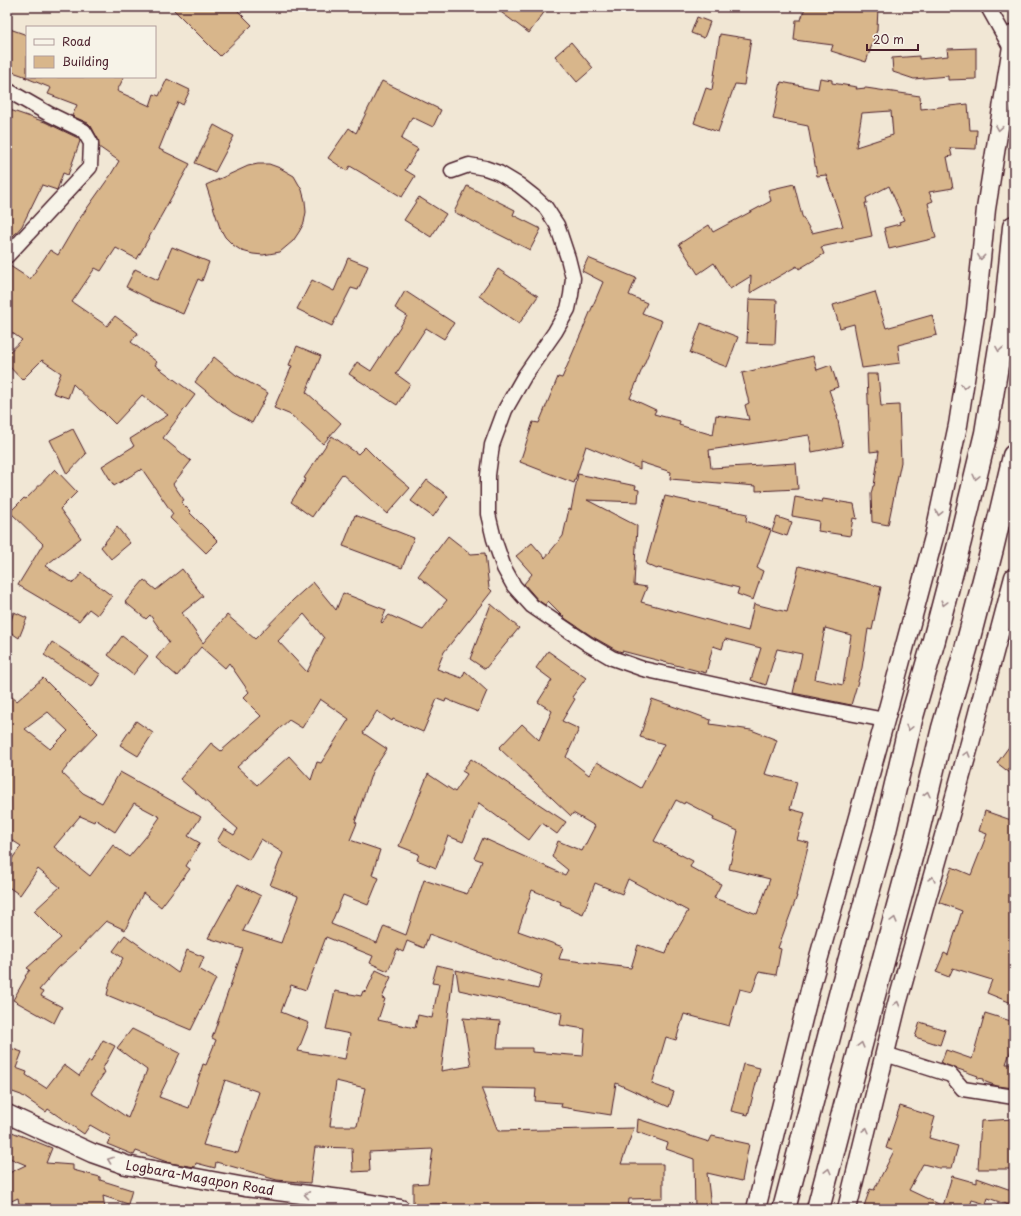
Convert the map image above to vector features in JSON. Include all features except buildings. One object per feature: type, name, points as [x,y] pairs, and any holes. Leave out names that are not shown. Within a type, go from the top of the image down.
[{"type":"highway","points":[[784,1209],[842,987],[885,831],[911,720],[960,541],[986,433],[1005,316],[1014,227]]},
{"type":"highway","points":[[818,1209],[916,839],[943,728],[966,649],[1014,456]]},
{"type":"street","points":[[756,1209],[812,982],[934,537],[958,425],[976,309],[986,209],[1013,41],[988,7]]},
{"type":"street","points":[[7,90],[49,114],[84,131],[91,143],[90,167],[7,256]]},
{"type":"street","points":[[452,171],[469,165],[499,172],[533,196],[546,208],[557,225],[568,258],[572,278],[568,309],[505,410],[492,445],[488,475],[488,514],[494,539],[504,568],[514,586],[532,606],[588,644],[612,658],[643,669],[807,705],[885,720]]},
{"type":"street","points":[[847,1209],[897,1004],[970,743],[1014,577]]},
{"type":"street","points":[[885,1054],[951,1075],[962,1089],[1014,1097]]},
{"type":"street","name":"Logbara-Magapon Road","points":[[7,1114],[92,1153],[126,1165],[245,1187],[349,1200],[401,1209]]}]
